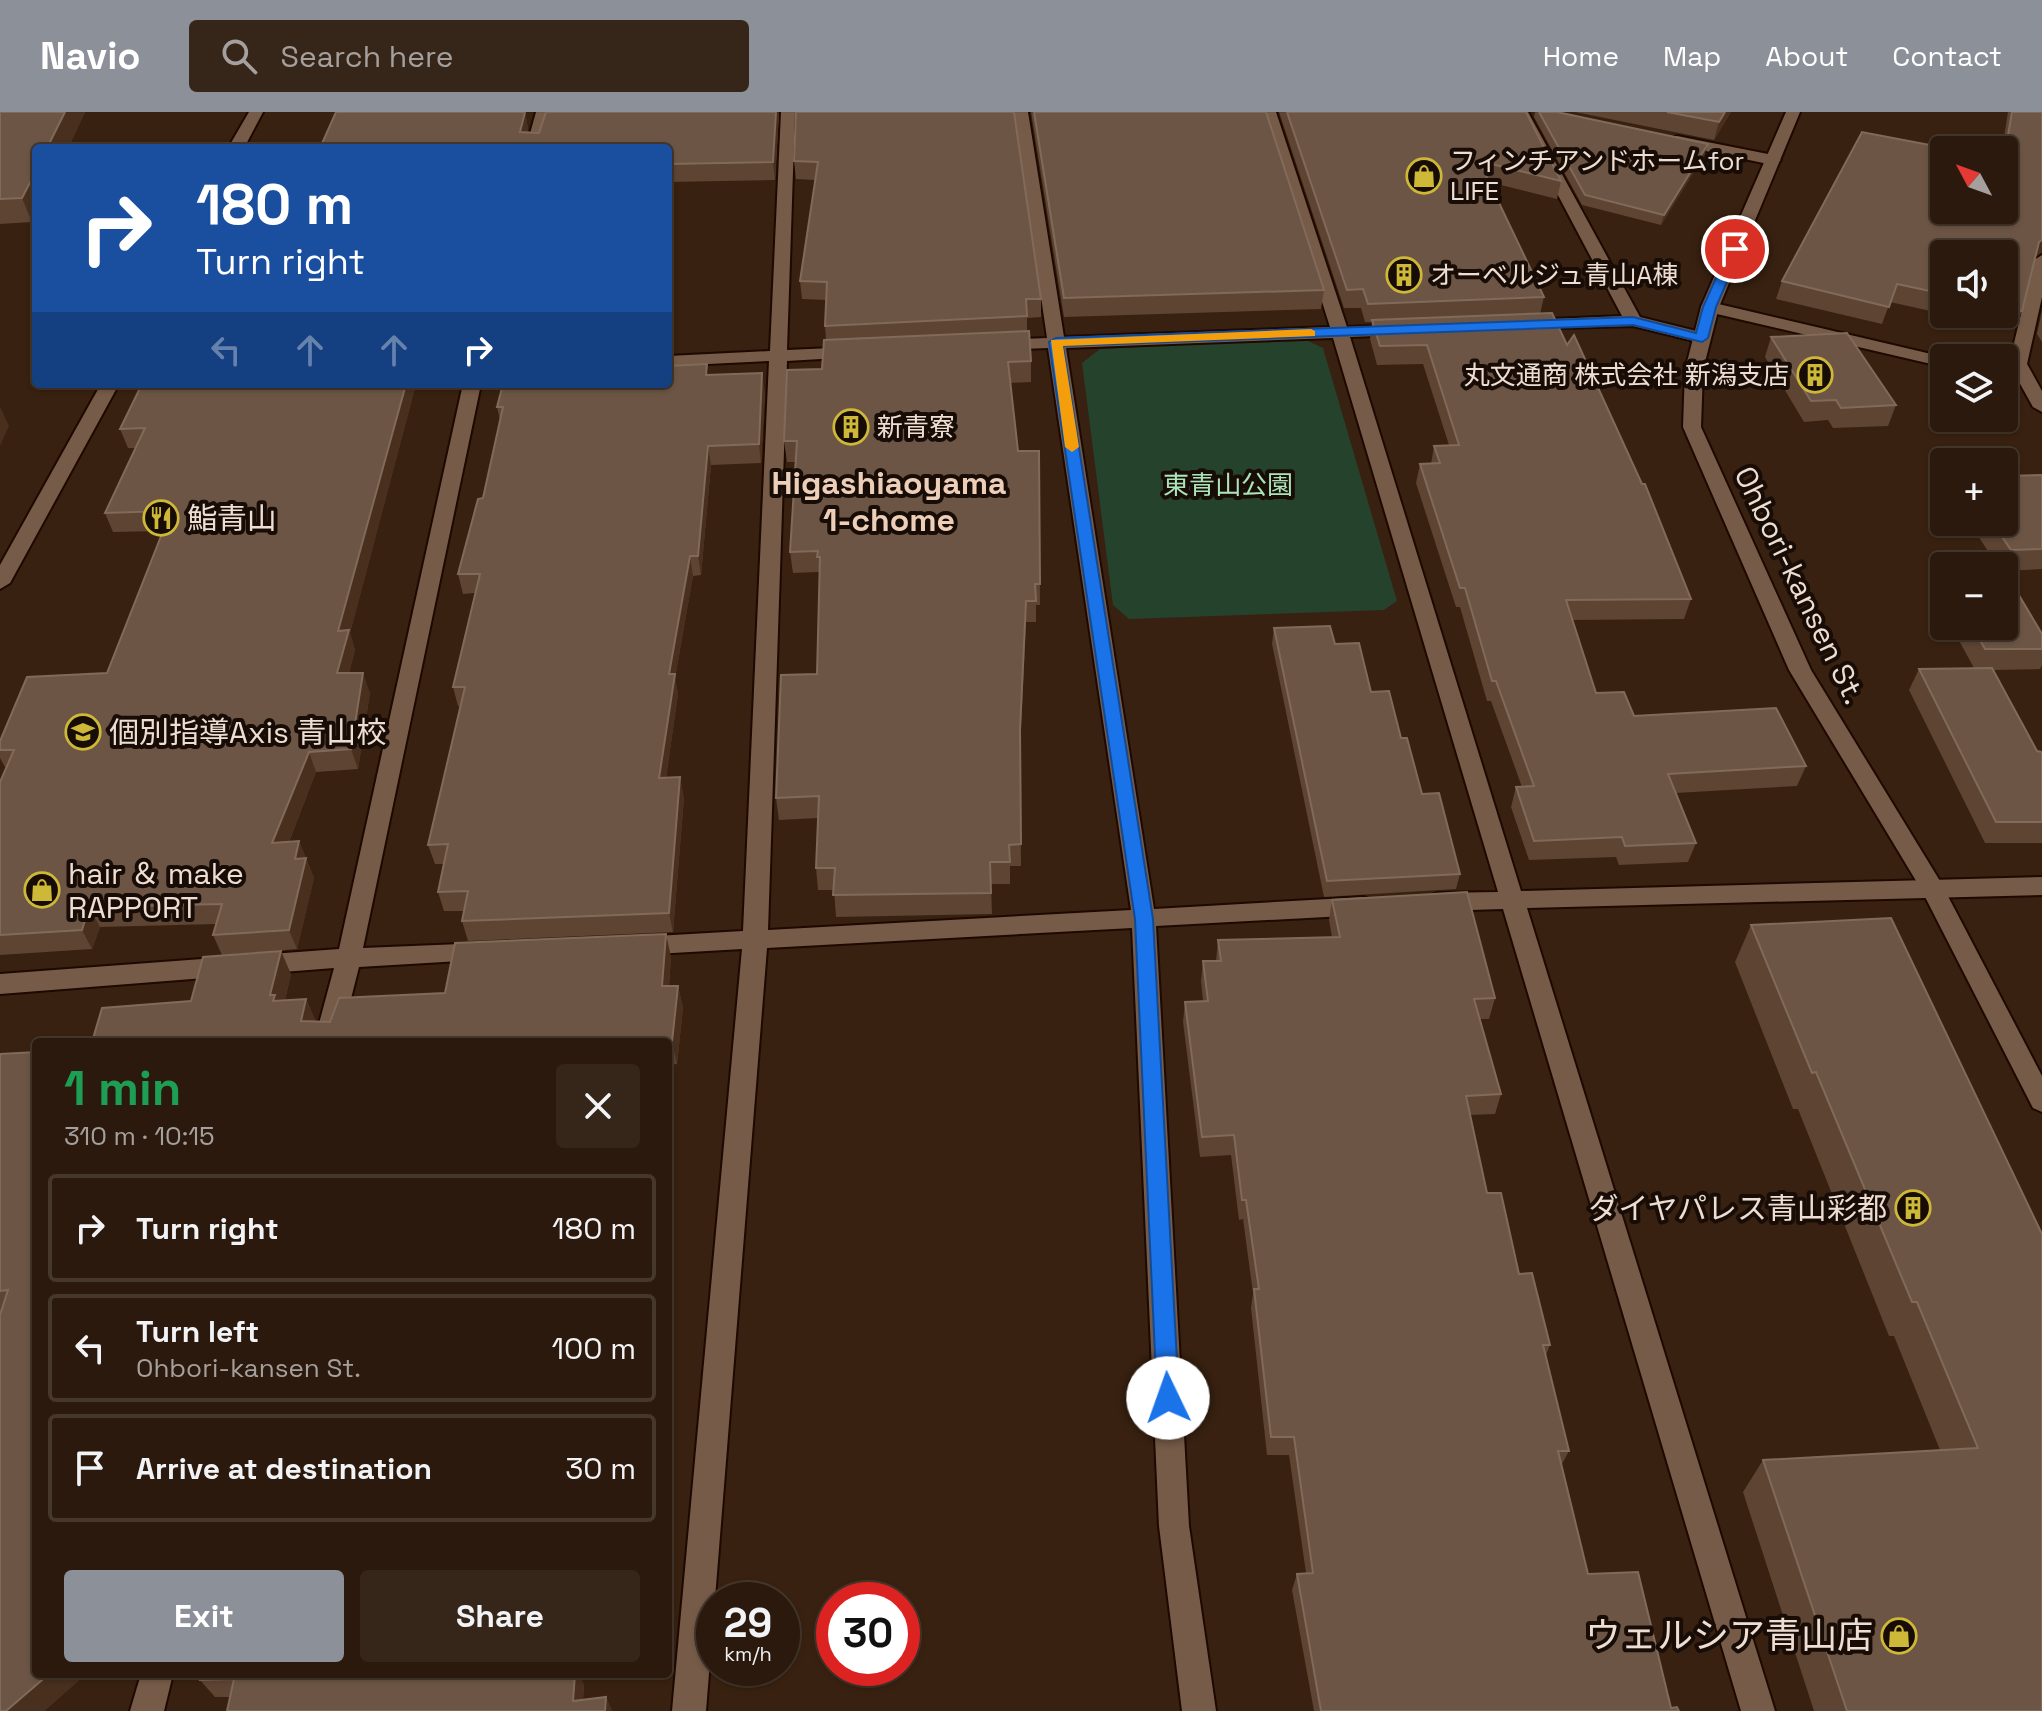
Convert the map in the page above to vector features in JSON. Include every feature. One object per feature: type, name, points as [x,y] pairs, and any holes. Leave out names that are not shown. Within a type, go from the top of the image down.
[{"type":"street","points":[[238,144],[256,112]]},
{"type":"street","points":[[535,144],[543,112]]},
{"type":"street","points":[[689,1711],[755,941],[788,112]]},
{"type":"street","points":[[1021,112],[1144,919],[1174,1526],[1199,1711]]},
{"type":"street","points":[[1269,112],[1340,332],[1509,898],[1758,1711]]},
{"type":"street","points":[[1521,112],[1633,321]]},
{"type":"street","name":"Ohbori-kansen St.","points":[[1793,112],[1710,307],[1694,370],[1692,427],[1800,670],[1932,887],[2042,1101]]},
{"type":"street","points":[[1663,138],[1773,160]]},
{"type":"street","points":[[2042,260],[2018,364],[2042,407]]},
{"type":"street","points":[[1710,307],[1930,359]]},
{"type":"street","points":[[1510,326],[1633,321],[1702,338]]},
{"type":"street","points":[[978,346],[1417,329]]},
{"type":"street","points":[[672,361],[869,352]]},
{"type":"street","points":[[2018,379],[2025,381]]},
{"type":"street","points":[[0,583],[108,388]]},
{"type":"street","points":[[328,1038],[349,958],[471,388]]},
{"type":"street","points":[[1414,904],[1509,898],[2042,886]]},
{"type":"street","points":[[615,947],[1382,905]]},
{"type":"street","points":[[0,984],[349,958],[505,951]]},
{"type":"street","points":[[147,1711],[156,1678]]},
{"type":"green space","name":"東青山公園","points":[[1304,339],[1323,348],[1397,601],[1384,610],[1129,619],[1113,605],[1082,363],[1100,349]]},
{"type":"building","points":[[0,112],[65,112],[49,144],[32,144],[32,179],[22,198],[0,199]]},
{"type":"building","points":[[336,112],[525,112],[520,132],[539,133],[546,112],[776,112],[773,162],[672,164],[672,144],[322,144]]},
{"type":"building","points":[[796,112],[1014,112],[1041,299],[1026,299],[1027,316],[825,326],[827,282],[800,281],[818,162],[794,161]]},
{"type":"building","points":[[1034,112],[1266,112],[1324,290],[1064,298]]},
{"type":"building","points":[[1287,112],[1526,112],[1561,181],[1479,161],[1544,297],[1368,304],[1363,289],[1347,290]]},
{"type":"building","points":[[1539,112],[1557,112],[1708,144],[1664,215],[1585,195]]},
{"type":"building","points":[[1667,112],[1725,112],[1719,122]]},
{"type":"building","points":[[2012,112],[2042,112],[2042,240],[2022,311],[2018,310],[2018,240],[1930,240],[1930,291],[1897,284],[1889,307],[1782,281],[1862,132],[1930,145],[1930,224],[2018,224],[2018,136],[2008,136]]},
{"type":"building","points":[[1552,313],[1567,345],[1574,335],[1642,484],[1645,484],[1691,599],[1566,600],[1596,693],[1624,692],[1634,716],[1776,708],[1806,766],[1668,774],[1696,843],[1625,846],[1622,837],[1534,841],[1516,787],[1534,786],[1496,681],[1492,681],[1465,588],[1460,588],[1420,464],[1440,463],[1434,446],[1459,445],[1427,345],[1380,346],[1372,320]]},
{"type":"building","points":[[1029,331],[1031,361],[1008,362],[1018,451],[1039,451],[1040,584],[1035,584],[1036,601],[1026,601],[1020,730],[1021,844],[1009,845],[1010,862],[990,862],[991,893],[833,895],[835,868],[816,868],[819,796],[776,798],[781,675],[817,674],[820,557],[817,557],[818,551],[790,552],[797,441],[784,441],[787,370],[822,369],[824,340]]},
{"type":"building","points":[[1847,333],[1896,405],[1841,408],[1836,400],[1811,401],[1771,337]]},
{"type":"building","points":[[707,364],[706,375],[762,373],[759,444],[708,446],[698,556],[690,556],[669,674],[675,674],[659,778],[680,777],[669,913],[462,921],[468,891],[438,892],[448,844],[428,845],[465,687],[453,687],[480,574],[458,574],[478,499],[483,498],[503,407],[497,407],[502,388],[672,388],[672,366]]},
{"type":"building","points":[[140,388],[405,388],[338,631],[349,630],[337,673],[363,673],[351,749],[309,752],[272,843],[299,841],[295,859],[306,858],[289,930],[213,935],[222,904],[89,907],[82,930],[0,935],[0,782],[14,750],[0,750],[0,741],[27,677],[107,673],[165,526],[160,526],[166,511],[105,513],[145,428],[120,429]]},
{"type":"building","points":[[2042,475],[2042,549],[2011,550],[2002,536],[2018,536],[2018,476]]},
{"type":"building","points":[[2018,594],[2042,634],[2042,649],[1985,649],[1980,640],[2018,640]]},
{"type":"building","points":[[1330,626],[1335,644],[1359,643],[1371,692],[1389,691],[1401,738],[1407,738],[1422,794],[1439,793],[1460,874],[1327,881],[1274,628]]},
{"type":"building","points":[[1992,668],[2037,751],[2042,752],[2042,822],[1996,822],[1919,669]]},
{"type":"building","points":[[1467,892],[1495,998],[1474,999],[1501,1094],[1466,1096],[1487,1193],[1501,1193],[1519,1274],[1532,1273],[1550,1345],[1543,1345],[1569,1451],[1558,1451],[1588,1574],[1638,1572],[1671,1708],[1677,1707],[1679,1711],[1321,1711],[1297,1574],[1313,1573],[1294,1437],[1271,1437],[1254,1289],[1259,1289],[1246,1200],[1242,1200],[1234,1135],[1202,1137],[1185,1002],[1208,1001],[1203,961],[1221,961],[1218,940],[1340,937],[1332,900]]},
{"type":"building","points":[[1891,918],[2042,1234],[2042,1711],[1847,1711],[1763,1460],[1978,1448],[1917,1302],[1912,1302],[1816,1072],[1812,1073],[1751,925]]},
{"type":"building","points":[[666,934],[662,986],[678,986],[672,1042],[672,1038],[93,1038],[102,1008],[191,1001],[203,957],[281,951],[270,995],[275,995],[273,1001],[306,999],[301,1021],[330,1022],[339,998],[445,993],[455,943]]},
{"type":"building","points":[[32,1052],[32,1678],[44,1678],[6,1711],[0,1711],[0,1315],[8,1290],[0,1291],[0,1054]]},
{"type":"building","points":[[200,1678],[575,1678],[573,1701],[606,1697],[605,1711],[227,1711],[234,1679]]},
{"type":"slow traffic","points":[[1072,447],[1056,342],[1311,333]]},
{"type":"place","name":"フィンチアンドホームfor LIFE","points":[[1424,176]]},
{"type":"place","name":"オーベルジュ青山A棟","points":[[1404,275]]},
{"type":"place","name":"丸文通商 株式会社 新潟支店","points":[[1815,375]]},
{"type":"place","name":"新青寮","points":[[851,427]]},
{"type":"place","name":"鮨青山","points":[[161,518]]},
{"type":"place","name":"個別指導Axis 青山校","points":[[83,732]]},
{"type":"place","name":"hair ＆ make RAPPORT","points":[[42,890]]},
{"type":"place","name":"ダイヤパレス青山彩都","points":[[1913,1208]]},
{"type":"place","name":"ウェルシア青山店","points":[[1899,1636]]},
{"type":"district","name":"Higashiaoyama 1-chome","points":[[889,502]]},
{"type":"route","points":[[1168,1398],[1144,919],[1056,342],[1633,321],[1702,338],[1710,307],[1735,249]]}]
